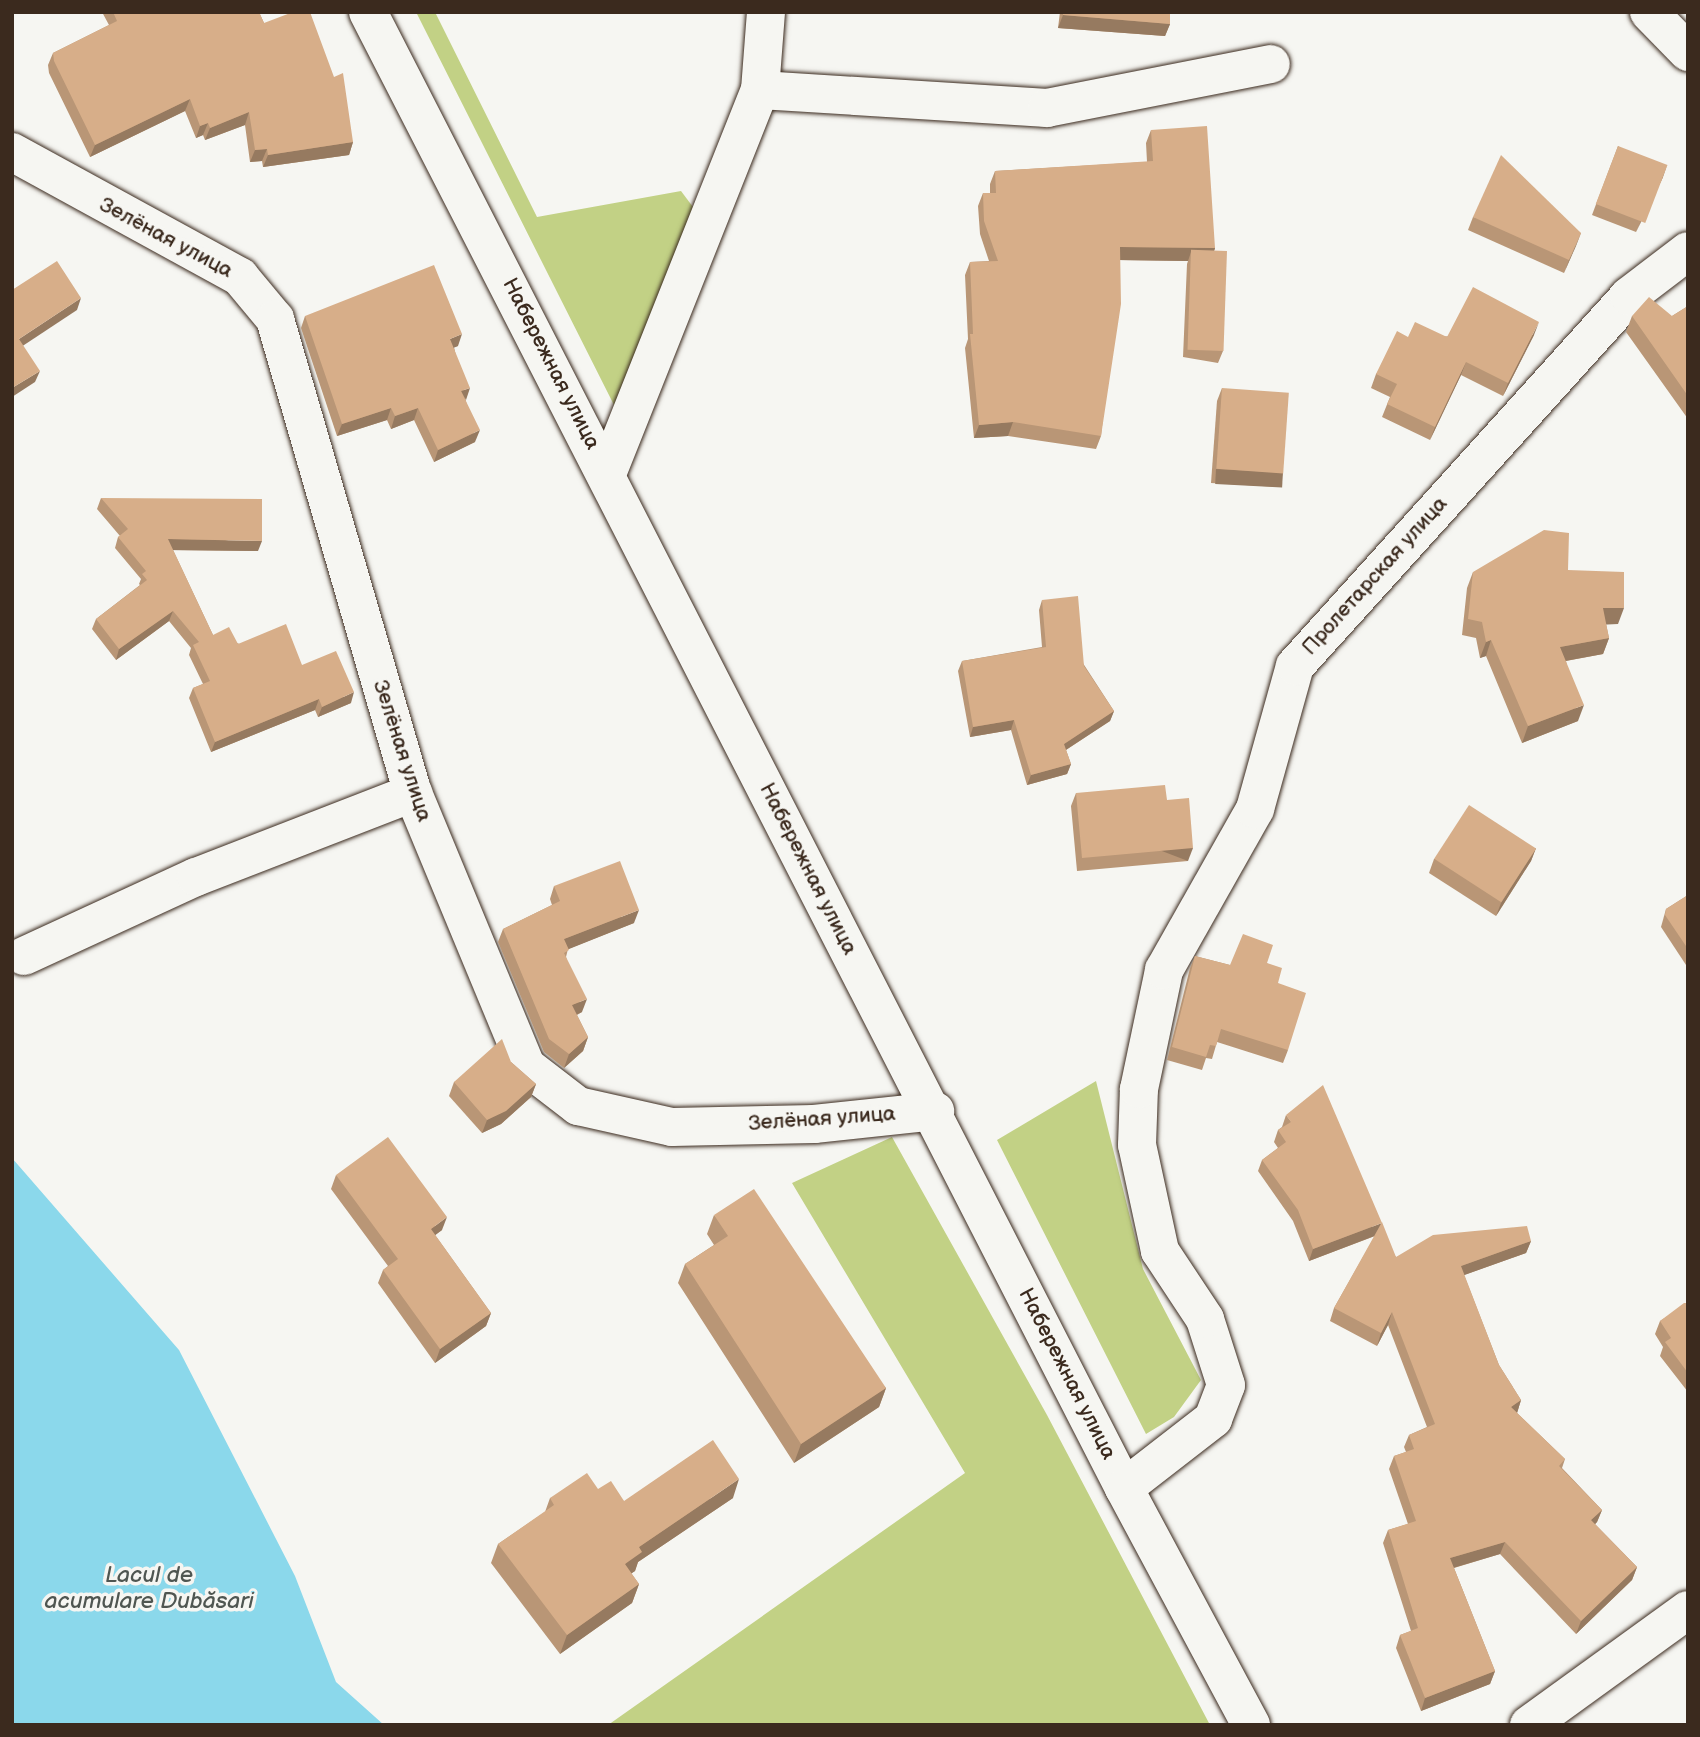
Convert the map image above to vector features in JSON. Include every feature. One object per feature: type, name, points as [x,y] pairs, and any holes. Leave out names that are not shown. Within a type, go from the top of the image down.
[{"type":"street","name":"Набережная улица","points":[[368,12],[935,1111],[1124,1488],[1251,1725]]},
{"type":"street","points":[[607,474],[760,90],[766,12]]},
{"type":"street","points":[[1649,12],[1688,52]]},
{"type":"street","points":[[760,90],[1047,108],[1271,64]]},
{"type":"street","name":"Зелёная улица","points":[[12,152],[240,277],[275,319],[413,793],[526,1066],[578,1106],[672,1126],[814,1124],[935,1111]]},
{"type":"street","name":"Пролетарская улица","points":[[1124,1488],[1213,1419],[1226,1385],[1205,1319],[1160,1251],[1137,1145],[1139,1089],[1164,970],[1255,809],[1295,666],[1629,296],[1688,251]]},
{"type":"street","points":[[24,956],[195,877],[413,793]]},
{"type":"street","points":[[1529,1725],[1688,1610]]},
{"type":"green space","points":[[416,12],[435,12],[537,217],[681,191],[696,211],[616,409]]},
{"type":"green space","points":[[1096,1081],[1143,1269],[1201,1380],[1174,1417],[1146,1434],[997,1140]]},
{"type":"green space","points":[[892,1137],[1047,1415],[1210,1725],[608,1725],[965,1473],[792,1183]]},
{"type":"water","name":"Lacul de acumulare Dubăsari","points":[[12,1158],[179,1350],[295,1576],[336,1682],[384,1725],[12,1725]]},
{"type":"building","points":[[113,12],[259,12],[264,23],[293,12],[310,12],[334,77],[343,73],[353,142],[268,155],[267,149],[255,150],[249,112],[210,128],[208,123],[200,126],[190,99],[95,145],[54,61],[53,53],[117,21]]},
{"type":"building","points":[[1063,12],[1170,12],[1170,24],[1063,15]]},
{"type":"building","points":[[1207,126],[1215,248],[1120,247],[1121,304],[1101,436],[1013,422],[979,425],[970,334],[973,334],[970,262],[998,261],[984,221],[983,193],[996,193],[995,171],[1153,161],[1151,130]]},
{"type":"building","points":[[1618,146],[1667,165],[1645,223],[1596,204]]},
{"type":"building","points":[[1501,155],[1581,233],[1569,260],[1473,217]]},
{"type":"building","points":[[1191,250],[1227,251],[1224,351],[1188,350]]},
{"type":"building","points":[[57,261],[81,298],[19,339],[40,371],[12,388],[12,290]]},
{"type":"building","points":[[434,265],[462,334],[450,339],[470,388],[461,391],[480,430],[438,450],[418,408],[395,416],[391,408],[342,424],[305,316]]},
{"type":"building","points":[[1473,287],[1539,322],[1508,383],[1466,362],[1435,427],[1387,404],[1397,384],[1376,374],[1397,331],[1408,337],[1415,322],[1447,337]]},
{"type":"building","points":[[1649,297],[1672,316],[1688,306],[1688,396],[1632,316]]},
{"type":"building","points":[[1222,388],[1289,393],[1283,473],[1216,469]]},
{"type":"building","points":[[101,498],[262,499],[262,541],[168,539],[213,635],[229,627],[238,644],[286,624],[302,665],[336,651],[354,692],[322,707],[319,699],[215,742],[193,688],[210,681],[193,645],[199,642],[173,611],[119,649],[96,619],[147,580],[142,574],[146,571],[118,537],[128,529]]},
{"type":"building","points":[[1544,530],[1569,533],[1568,570],[1624,572],[1624,608],[1603,608],[1609,638],[1560,647],[1584,705],[1528,726],[1491,640],[1486,642],[1482,622],[1468,619],[1473,572]]},
{"type":"building","points":[[1078,596],[1084,666],[1114,711],[1064,744],[1071,764],[1031,775],[1014,720],[973,727],[962,661],[1046,647],[1042,600]]},
{"type":"building","points":[[1165,785],[1167,800],[1189,798],[1193,848],[1082,858],[1076,793]]},
{"type":"building","points":[[1469,805],[1536,849],[1501,902],[1434,859]]},
{"type":"building","points":[[620,861],[639,910],[564,939],[569,950],[564,953],[587,999],[572,1005],[588,1037],[569,1054],[549,1039],[503,929],[560,901],[554,886]]},
{"type":"building","points":[[1688,895],[1688,949],[1665,915],[1666,909]]},
{"type":"building","points":[[1243,934],[1273,945],[1267,963],[1282,968],[1278,983],[1306,993],[1288,1050],[1221,1029],[1216,1046],[1210,1045],[1206,1057],[1172,1047],[1195,956],[1230,965]]},
{"type":"building","points":[[502,1039],[511,1062],[536,1084],[506,1111],[487,1120],[454,1082]]},
{"type":"building","points":[[1323,1085],[1382,1223],[1313,1249],[1298,1210],[1262,1160],[1286,1142],[1278,1130],[1291,1122],[1286,1115]]},
{"type":"building","points":[[388,1137],[447,1217],[431,1229],[491,1313],[440,1349],[383,1270],[398,1259],[336,1175]]},
{"type":"building","points":[[754,1189],[886,1388],[801,1444],[685,1264],[728,1236],[714,1215]]},
{"type":"building","points":[[1382,1222],[1396,1257],[1433,1235],[1527,1226],[1531,1241],[1461,1266],[1499,1365],[1521,1400],[1511,1407],[1565,1459],[1559,1466],[1602,1510],[1591,1520],[1637,1567],[1581,1621],[1505,1542],[1450,1558],[1495,1671],[1425,1698],[1400,1635],[1418,1628],[1388,1530],[1416,1521],[1394,1456],[1414,1449],[1409,1435],[1435,1424],[1392,1312],[1381,1333],[1334,1308]]},
{"type":"building","points":[[1684,1303],[1688,1303],[1688,1373],[1665,1342],[1671,1338],[1660,1321]]},
{"type":"building","points":[[713,1440],[739,1479],[639,1547],[642,1552],[625,1564],[639,1584],[567,1635],[498,1544],[554,1505],[550,1498],[587,1473],[598,1489],[611,1481],[624,1501]]}]
